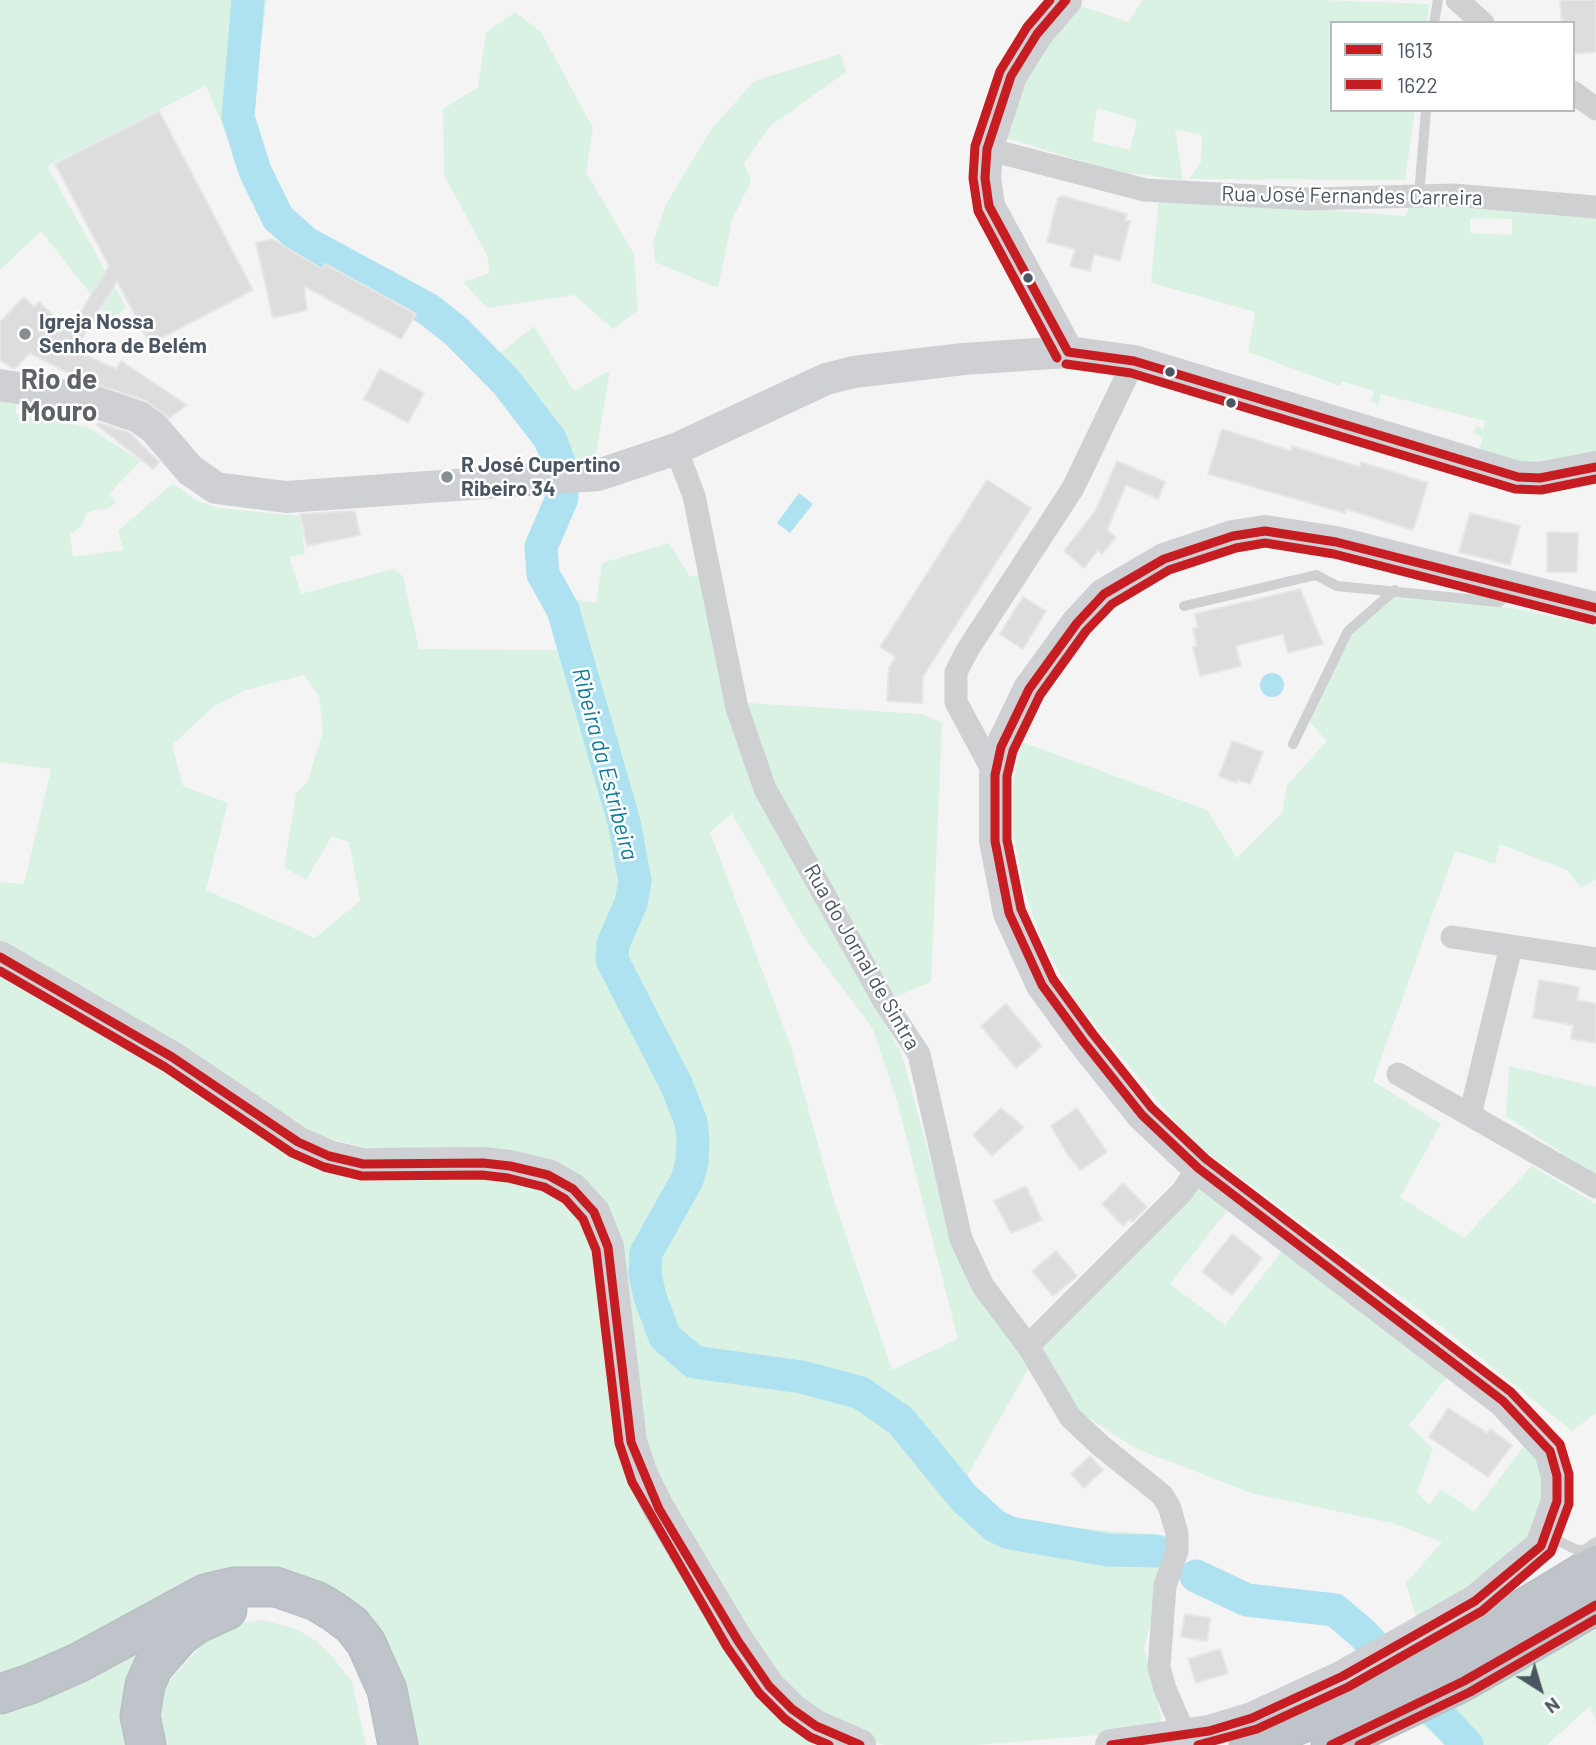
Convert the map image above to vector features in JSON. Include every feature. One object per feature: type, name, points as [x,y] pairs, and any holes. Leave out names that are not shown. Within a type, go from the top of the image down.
[{"type":"highway","points":[[1457,1667],[1596,1565]]},
{"type":"highway","points":[[0,1693],[30,1684],[78,1662],[205,1594],[245,1586],[276,1587],[316,1601],[333,1611],[352,1625],[366,1643],[387,1690],[398,1745]]},
{"type":"highway","points":[[146,1745],[140,1716],[145,1685],[158,1660],[196,1624],[236,1607],[254,1605],[296,1614],[342,1646],[367,1689],[378,1745]]},
{"type":"highway","points":[[1249,1745],[1356,1702],[1457,1667],[1596,1605]]},
{"type":"highway","points":[[1331,1745],[1356,1702]]},
{"type":"street","points":[[1066,0],[1037,34],[1012,76],[987,149],[985,178],[989,206],[1068,352]]},
{"type":"street","points":[[1457,0],[1481,21]]},
{"type":"street","points":[[1575,93],[1596,109]]},
{"type":"street","name":"Rua José Fernandes Carreira","points":[[987,149],[1145,190],[1308,199],[1468,196],[1596,207]]},
{"type":"street","points":[[0,385],[105,404],[147,421],[190,470],[216,488],[286,497],[584,477],[676,449],[826,379],[854,372],[963,359],[1068,352],[1134,361],[1518,477],[1540,478],[1596,467]]},
{"type":"street","points":[[995,775],[956,702],[956,672],[968,649],[1073,488],[1134,361]]},
{"type":"street","name":"Rua do Jornal de Sintra","points":[[676,449],[694,496],[737,708],[765,789],[884,1001],[919,1054],[961,1239],[984,1286],[1028,1346],[1070,1417],[1162,1495],[1173,1517],[1177,1551],[1166,1586],[1160,1667],[1165,1689],[1185,1735]]},
{"type":"street","points":[[1111,1745],[1185,1735],[1252,1717],[1356,1702],[1411,1639],[1475,1601],[1529,1559],[1541,1546],[1557,1501],[1555,1465],[1550,1451],[1503,1401],[1198,1168],[1142,1115],[1042,985],[1024,952],[1001,884],[995,841],[995,775],[1001,747],[1029,689],[1077,624],[1104,594],[1164,559],[1203,544],[1265,531],[1287,533],[1393,556],[1514,590],[1596,608]]},
{"type":"street","points":[[1452,937],[1596,959]]},
{"type":"street","points":[[1470,1115],[1511,947]]},
{"type":"street","points":[[0,957],[172,1057],[298,1142],[329,1156],[363,1164],[483,1163],[510,1166],[548,1175],[573,1189],[594,1212],[608,1247],[631,1442],[659,1509],[738,1641],[769,1686],[792,1709],[816,1726],[860,1745]]},
{"type":"street","points":[[1398,1074],[1596,1187]]},
{"type":"street","points":[[1028,1346],[1182,1192],[1198,1168]]},
{"type":"lane","points":[[1434,21],[1438,0]]},
{"type":"lane","points":[[1419,196],[1426,112]]},
{"type":"lane","points":[[1184,606],[1316,575],[1337,586],[1499,602],[1514,590]]},
{"type":"lane","points":[[1293,744],[1348,631],[1395,590]]},
{"type":"lane","points":[[1545,1535],[1577,1550],[1584,1550],[1596,1542]]},
{"type":"green space","points":[[0,0],[267,0],[251,112],[271,189],[290,215],[418,287],[495,358],[534,326],[574,391],[610,370],[595,460],[551,466],[541,443],[489,377],[432,323],[275,237],[264,221],[206,86],[47,166],[126,307],[107,327],[98,325],[104,311],[41,231],[0,270]]},
{"type":"green space","points":[[1143,0],[1319,0],[1429,4],[1427,21],[1330,21],[1330,112],[1415,112],[1405,180],[1189,179],[1201,162],[1202,135],[1175,129],[1183,180],[1114,171],[1006,138],[1024,86],[1046,46],[1081,6],[1128,22]],"holes":[[[1097,108],[1137,120],[1130,150],[1092,141]]]},
{"type":"green space","points":[[515,12],[541,32],[593,128],[586,172],[634,254],[638,310],[613,329],[574,295],[487,308],[463,282],[490,273],[487,255],[444,175],[443,109],[478,87],[486,33]]},
{"type":"green space","points":[[841,54],[846,72],[770,126],[744,163],[751,181],[732,220],[718,288],[655,262],[653,243],[666,204],[711,130],[754,81]]},
{"type":"green space","points":[[1159,197],[1405,216],[1412,201],[1596,213],[1596,453],[1531,467],[1478,453],[1483,438],[1473,433],[1476,426],[1483,429],[1485,421],[1381,394],[1378,406],[1371,401],[1374,391],[1342,381],[1340,386],[1248,352],[1255,313],[1252,311],[1151,283]],"holes":[[[1470,218],[1512,219],[1512,235],[1470,233]]]},
{"type":"green space","points":[[0,395],[16,396],[16,414],[87,427],[141,461],[108,495],[117,502],[104,510],[97,509],[86,513],[83,524],[70,535],[73,557],[123,550],[118,531],[173,483],[195,500],[218,508],[300,516],[305,554],[289,557],[301,594],[393,569],[403,576],[419,649],[559,650],[537,550],[556,492],[577,491],[550,551],[562,597],[596,603],[602,563],[669,543],[690,577],[701,574],[730,703],[848,953],[902,1055],[954,1248],[1031,1364],[963,1483],[994,1514],[1015,1523],[1172,1536],[1144,1649],[1161,1716],[1159,1730],[977,1745],[884,1745],[862,1738],[784,1691],[647,1466],[615,1241],[520,1153],[364,1147],[323,1137],[0,947],[0,882],[24,884],[51,769],[0,762]],"holes":[[[304,675],[319,695],[323,731],[308,780],[296,794],[284,867],[306,880],[332,836],[349,842],[360,901],[315,938],[206,890],[228,803],[183,786],[172,745],[213,707],[246,690]],[[732,814],[802,934],[872,1027],[897,1101],[958,1339],[892,1370],[834,1201],[790,1044],[710,832]]]},
{"type":"green space","points":[[1394,595],[1513,608],[1596,626],[1596,879],[1581,888],[1567,870],[1500,844],[1495,864],[1455,851],[1373,1081],[1441,1124],[1400,1197],[1464,1238],[1532,1166],[1596,1204],[1596,1413],[1572,1431],[1438,1324],[1190,1140],[1073,998],[1039,933],[1025,892],[1013,835],[1013,783],[1022,742],[1207,810],[1237,858],[1282,813],[1287,785],[1327,741],[1307,719],[1354,632]]},
{"type":"green space","points":[[747,703],[922,714],[942,723],[931,982],[896,997],[768,781]]},
{"type":"green space","points":[[0,973],[324,1170],[361,1181],[511,1178],[555,1192],[583,1219],[598,1262],[614,1415],[802,1735],[820,1745],[409,1745],[404,1703],[291,1577],[0,1682]]},
{"type":"green space","points":[[1509,1066],[1596,1087],[1596,1176],[1506,1116]]},
{"type":"green space","points":[[1198,1181],[1228,1209],[1170,1284],[1225,1325],[1282,1251],[1447,1377],[1409,1425],[1433,1449],[1417,1492],[1429,1505],[1441,1489],[1474,1512],[1527,1442],[1534,1450],[1545,1494],[1531,1532],[1516,1554],[1417,1621],[1406,1583],[1442,1542],[1392,1523],[1251,1493],[1135,1448],[1079,1412],[1039,1349]]},
{"type":"green space","points":[[185,1614],[134,1745],[0,1745],[0,1706]]},
{"type":"green space","points":[[261,1620],[294,1628],[315,1640],[335,1660],[352,1682],[366,1745],[163,1745],[157,1727],[158,1694],[217,1628]]},
{"type":"green space","points":[[1596,1630],[1596,1722],[1590,1706],[1547,1745],[1448,1745],[1419,1722]]},
{"type":"water","points":[[799,493],[813,504],[790,533],[777,523]]},
{"type":"water","points":[[1272,673],[1281,676],[1284,685],[1281,694],[1272,697],[1263,694],[1260,685],[1263,676]]},
{"type":"building","points":[[1560,0],[1596,0],[1596,52],[1575,54],[1575,21],[1562,21]]},
{"type":"building","points":[[159,111],[253,290],[150,344],[117,281],[81,340],[84,341],[78,352],[116,369],[121,361],[187,405],[169,418],[145,400],[82,380],[30,353],[14,369],[0,360],[0,322],[24,297],[34,307],[39,302],[69,331],[109,266],[55,164]]},
{"type":"building","points":[[1062,196],[1127,214],[1125,220],[1130,221],[1120,261],[1094,254],[1090,271],[1070,266],[1075,249],[1047,242],[1058,198]]},
{"type":"building","points":[[272,239],[322,269],[325,264],[416,314],[401,339],[304,286],[307,310],[273,318],[256,243]]},
{"type":"building","points":[[380,369],[424,393],[408,423],[364,399]]},
{"type":"building","points":[[99,423],[130,433],[159,462],[153,469],[97,425]]},
{"type":"building","points":[[1222,429],[1291,451],[1292,446],[1360,467],[1361,462],[1428,483],[1413,530],[1346,509],[1345,513],[1208,474]]},
{"type":"building","points":[[1117,461],[1165,482],[1158,499],[1126,485],[1107,530],[1116,537],[1102,554],[1098,550],[1084,568],[1064,551],[1096,510]]},
{"type":"building","points":[[987,480],[1031,508],[923,676],[922,703],[887,701],[889,668],[896,657],[880,647]]},
{"type":"building","points":[[355,511],[360,535],[307,546],[300,514]]},
{"type":"building","points":[[1470,513],[1520,526],[1510,565],[1459,552]]},
{"type":"building","points":[[1547,532],[1578,533],[1577,572],[1547,572]]},
{"type":"building","points":[[1300,589],[1323,644],[1288,653],[1283,634],[1236,646],[1241,666],[1200,676],[1193,647],[1197,646],[1193,629],[1198,628],[1195,614]]},
{"type":"building","points":[[1023,597],[1046,611],[1023,649],[1000,634]]},
{"type":"building","points":[[1232,741],[1263,752],[1250,784],[1238,780],[1237,783],[1219,776]]},
{"type":"building","points":[[1539,980],[1579,987],[1577,1000],[1596,1004],[1596,1043],[1571,1039],[1573,1025],[1533,1018]]},
{"type":"building","points":[[1006,1004],[1042,1046],[1016,1068],[981,1026]]},
{"type":"building","points":[[1001,1108],[1024,1127],[992,1156],[973,1135]]},
{"type":"building","points":[[1077,1108],[1107,1152],[1081,1170],[1069,1157],[1051,1126]]},
{"type":"building","points":[[1123,1183],[1147,1207],[1132,1222],[1130,1219],[1123,1226],[1102,1204]]},
{"type":"building","points":[[1026,1186],[1042,1220],[1011,1233],[994,1201]]},
{"type":"building","points":[[1232,1234],[1262,1258],[1232,1295],[1202,1272]]},
{"type":"building","points":[[1056,1251],[1077,1276],[1053,1296],[1032,1271]]},
{"type":"building","points":[[1448,1408],[1487,1433],[1490,1429],[1512,1445],[1488,1477],[1429,1437]]},
{"type":"building","points":[[1090,1456],[1103,1470],[1084,1488],[1071,1474]]},
{"type":"building","points":[[1185,1614],[1210,1618],[1207,1641],[1181,1637]]},
{"type":"building","points":[[1220,1649],[1228,1673],[1196,1683],[1188,1659]]},
{"type":"waterway","name":"Ribeira da Estribeira","points":[[248,0],[238,117],[255,171],[278,218],[306,243],[428,309],[457,332],[507,383],[550,439],[560,465],[562,498],[541,547],[543,574],[563,610],[624,822],[635,881],[631,903],[613,944],[612,960],[676,1084],[691,1122],[692,1162],[687,1180],[646,1253],[645,1274],[650,1297],[665,1337],[694,1362],[802,1377],[861,1393],[901,1421],[964,1498],[995,1526],[1010,1533],[1108,1550],[1156,1551]]},
{"type":"waterway","name":"Ribeira da Estribeira","points":[[1196,1576],[1247,1600],[1335,1610],[1362,1633],[1467,1745]]},
{"type":"transit line","name":"1622","points":[[1050,0],[1027,27],[1000,71],[975,146],[973,178],[978,211],[1057,358]]},
{"type":"transit line","name":"1613","points":[[1066,0],[1037,34],[1011,76],[987,149],[985,178],[989,206],[1068,352]]},
{"type":"transit line","name":"1613","points":[[1068,352],[1134,361],[1518,477],[1540,478],[1596,467]]},
{"type":"transit line","name":"1622","points":[[1066,364],[1131,373],[1515,489],[1541,490],[1596,479]]},
{"type":"transit line","name":"1613","points":[[1111,1745],[1209,1731],[1252,1718],[1343,1676],[1475,1601],[1541,1546],[1557,1501],[1557,1476],[1550,1451],[1503,1401],[1198,1168],[1142,1115],[1083,1041],[1042,985],[1009,913],[995,841],[995,775],[1001,747],[1029,689],[1077,623],[1104,594],[1164,559],[1233,536],[1265,531],[1336,542],[1596,608]]},
{"type":"transit line","name":"1622","points":[[1198,1745],[1257,1729],[1348,1687],[1482,1611],[1551,1552],[1569,1504],[1569,1474],[1560,1444],[1511,1392],[1206,1159],[1151,1107],[1093,1034],[1053,979],[1021,909],[1007,840],[1007,776],[1013,751],[1040,695],[1086,631],[1112,604],[1169,570],[1236,548],[1265,543],[1334,554],[1593,620]]},
{"type":"transit line","name":"1613","points":[[0,957],[172,1057],[298,1142],[329,1156],[363,1164],[483,1163],[510,1166],[548,1175],[573,1189],[594,1212],[608,1247],[631,1442],[659,1509],[738,1641],[769,1686],[792,1709],[816,1726],[860,1745]]},
{"type":"transit line","name":"1622","points":[[0,971],[165,1067],[292,1153],[324,1167],[362,1176],[482,1175],[508,1178],[544,1187],[565,1199],[583,1219],[596,1250],[619,1443],[632,1482],[727,1647],[759,1693],[785,1719],[810,1737],[829,1745]]},
{"type":"transit line","name":"1613","points":[[1331,1745],[1464,1681],[1596,1605]]},
{"type":"transit line","name":"1622","points":[[1359,1745],[1470,1692],[1596,1619]]},
{"type":"place","name":"Igreja Nossa Senhora de Belém","points":[[25,334]]},
{"type":"place","name":"R José Cupertino Ribeiro 34","points":[[447,477]]},
{"type":"district","name":"Rio de Mouro","points":[[59,396]]}]
